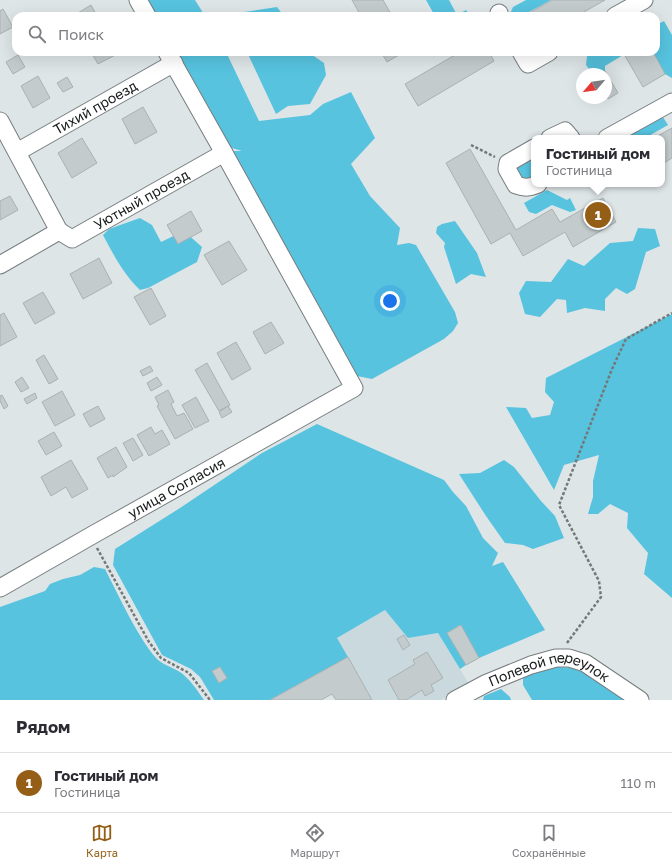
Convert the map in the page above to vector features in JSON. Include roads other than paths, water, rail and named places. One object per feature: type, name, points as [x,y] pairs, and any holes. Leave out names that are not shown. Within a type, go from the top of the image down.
[{"type":"street","points":[[138,0],[145,12]]},
{"type":"street","points":[[622,12],[644,0]]},
{"type":"street","points":[[523,56],[528,64],[542,56]]},
{"type":"street","points":[[170,58],[224,153]]},
{"type":"street","name":"Тихий проезд","points":[[17,152],[170,58]]},
{"type":"street","points":[[613,135],[672,102]]},
{"type":"street","points":[[0,121],[59,231],[0,265]]},
{"type":"street","points":[[556,135],[565,131],[568,135]]},
{"type":"street","points":[[531,150],[508,163],[507,169],[516,185],[525,188],[531,187]]},
{"type":"street","name":"Уютный проезд","points":[[59,231],[72,238],[224,153]]},
{"type":"street","name":"улица Согласия","points":[[0,588],[354,388],[224,153]]},
{"type":"street","name":"Полевой переулок","points":[[455,700],[508,673],[556,658],[569,658],[585,663],[640,700]]},
{"type":"place","name":"Гостиный дом","points":[[598,215]]}]
